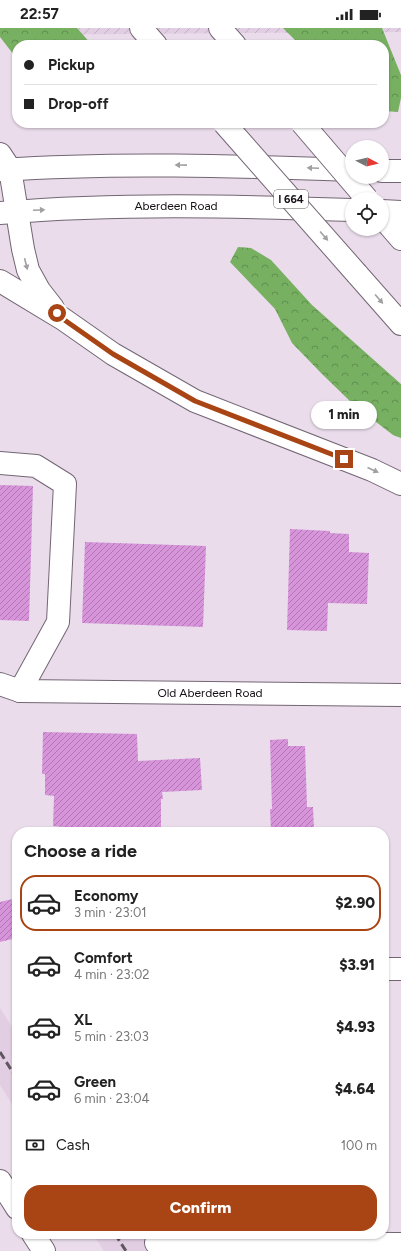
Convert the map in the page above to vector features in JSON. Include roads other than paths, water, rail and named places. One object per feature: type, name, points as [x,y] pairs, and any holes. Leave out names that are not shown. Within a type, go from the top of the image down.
[{"type":"main road","points":[[141,28],[152,40]]},
{"type":"main road","points":[[220,28],[231,40]]},
{"type":"main road","name":"I 664","points":[[228,128],[401,324]]},
{"type":"main road","points":[[306,128],[361,192]]},
{"type":"main road","points":[[63,319],[31,278],[23,249],[9,212],[3,164],[174,165],[345,170]]},
{"type":"main road","points":[[389,171],[401,171]]},
{"type":"main road","name":"Aberdeen Road","points":[[9,212],[196,205],[345,210]]},
{"type":"main road","points":[[389,211],[401,212]]},
{"type":"main road","points":[[389,225],[401,239]]},
{"type":"main road","points":[[0,281],[63,319],[113,354],[195,401],[372,470],[401,484]]},
{"type":"main road","points":[[0,464],[36,466],[65,484],[58,622],[7,692]]},
{"type":"main road","name":"Old Aberdeen Road","points":[[7,692],[401,695]]},
{"type":"main road","points":[[389,969],[401,969]]},
{"type":"main road","points":[[0,1181],[12,1200]]},
{"type":"main road","points":[[36,1239],[44,1251]]},
{"type":"main road","points":[[156,1243],[401,1244]]},
{"type":"railway","points":[[0,1052],[12,1071]]},
{"type":"railway","points":[[118,1239],[126,1251]]}]
